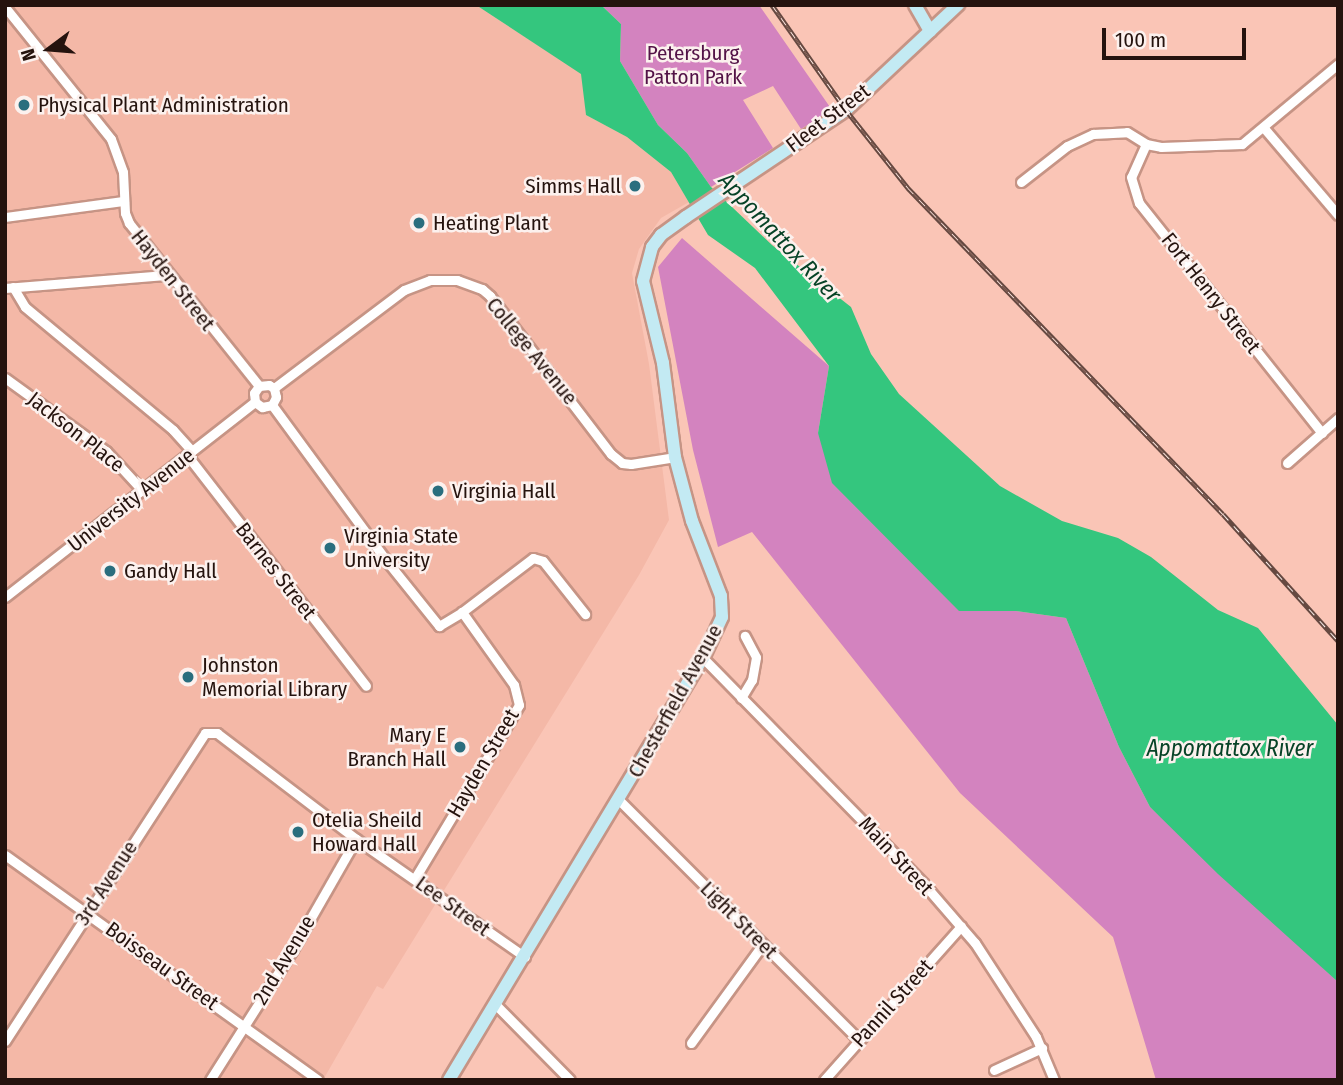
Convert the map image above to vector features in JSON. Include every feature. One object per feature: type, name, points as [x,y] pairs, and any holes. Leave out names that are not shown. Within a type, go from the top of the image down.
[{"type":"main road","points":[[915,5],[930,31]]},
{"type":"main road","name":"Fleet Street","points":[[686,217],[846,110],[958,5]]},
{"type":"main road","name":"Chesterfield Avenue","points":[[449,1080],[619,800],[720,626],[723,606],[692,522],[675,457],[663,363],[643,281],[652,247],[661,235],[686,217]]},
{"type":"street","name":"Hayden Street","points":[[5,7],[111,139],[123,172],[124,201],[129,223],[259,386]]},
{"type":"street","points":[[1021,182],[1067,146],[1093,134],[1119,131],[1134,135],[1146,144],[1161,147],[1233,146],[1250,140],[1338,64]]},
{"type":"street","points":[[1264,128],[1338,215]]},
{"type":"street","name":"Fort Henry Street","points":[[1146,144],[1131,177],[1139,203],[1322,433]]},
{"type":"street","points":[[5,217],[124,201]]},
{"type":"street","points":[[9,288],[168,275]]},
{"type":"street","name":"College Avenue","points":[[274,388],[404,290],[430,280],[457,280],[482,289],[498,305],[611,454],[622,463],[675,457]]},
{"type":"street","name":"Barnes Street","points":[[9,288],[25,307],[173,430],[366,686]]},
{"type":"street","name":"Jackson Place","points":[[5,377],[106,450],[142,490]]},
{"type":"street","points":[[269,385],[274,388],[276,397],[272,405],[262,407],[256,402],[254,393],[259,386],[269,385]]},
{"type":"street","name":"University Avenue","points":[[5,597],[256,402]]},
{"type":"street","points":[[272,405],[386,560],[439,626],[462,612],[533,558],[544,561],[585,614]]},
{"type":"street","points":[[1287,463],[1338,418]]},
{"type":"street","name":"Hayden Street","points":[[415,878],[519,705],[514,685],[462,612]]},
{"type":"street","points":[[741,698],[752,680],[757,657],[745,636]]},
{"type":"street","name":"Main Street","points":[[703,658],[867,825],[961,926],[993,967],[1042,1048],[1054,1080]]},
{"type":"street","name":"Lee Street","points":[[212,733],[217,733],[356,839],[525,957]]},
{"type":"street","name":"3rd Avenue","points":[[5,1041],[200,736],[212,733]]},
{"type":"street","name":"Light Street","points":[[619,800],[859,1040]]},
{"type":"street","name":"2nd Avenue","points":[[210,1080],[282,968],[356,839]]},
{"type":"street","name":"Boisseau Street","points":[[5,855],[87,911],[318,1080]]},
{"type":"street","name":"Pannil Street","points":[[824,1080],[961,926]]},
{"type":"street","points":[[691,1043],[763,944]]},
{"type":"street","points":[[496,1005],[570,1080]]},
{"type":"street","points":[[994,1070],[1042,1048]]},
{"type":"shaded area","name":"Virginia State University","points":[[5,5],[476,5],[582,74],[586,115],[627,137],[671,172],[689,202],[661,218],[639,249],[632,273],[649,364],[669,520],[639,575],[383,989],[377,986],[323,1080],[5,1080]]},
{"type":"green space","name":"Petersburg Patton Park","points":[[601,5],[759,5],[832,110],[801,129],[773,86],[743,100],[773,148],[711,187],[687,153],[658,125],[620,61],[621,24]]},
{"type":"green space","points":[[682,238],[829,366],[818,433],[1016,611],[1066,618],[1119,747],[1150,807],[1338,982],[1338,1080],[1156,1080],[1113,937],[960,793],[752,532],[718,547],[693,450],[658,267]]},
{"type":"water","name":"Appomattox River","points":[[476,5],[601,5],[621,24],[620,61],[658,125],[687,153],[711,187],[772,245],[851,307],[871,354],[899,394],[1000,486],[1062,521],[1118,538],[1151,557],[1218,610],[1258,628],[1338,725],[1338,982],[1218,874],[1150,807],[1119,747],[1066,618],[1016,611],[959,611],[832,483],[818,433],[829,366],[755,268],[708,235],[671,172],[627,137],[586,115],[581,74]]},
{"type":"railway","points":[[772,5],[846,110],[908,188],[1223,514],[1338,641]]},
{"type":"place","name":"Physical Plant Administration","points":[[24,105]]},
{"type":"place","name":"Simms Hall","points":[[635,186]]},
{"type":"place","name":"Heating Plant","points":[[419,223]]},
{"type":"place","name":"Virginia Hall","points":[[438,491]]},
{"type":"place","name":"Virginia State University","points":[[330,548]]},
{"type":"place","name":"Gandy Hall","points":[[110,571]]},
{"type":"place","name":"Johnston Memorial Library","points":[[188,677]]},
{"type":"place","name":"Mary E Branch Hall","points":[[460,747]]},
{"type":"place","name":"Otelia Sheild Howard Hall","points":[[298,832]]}]
